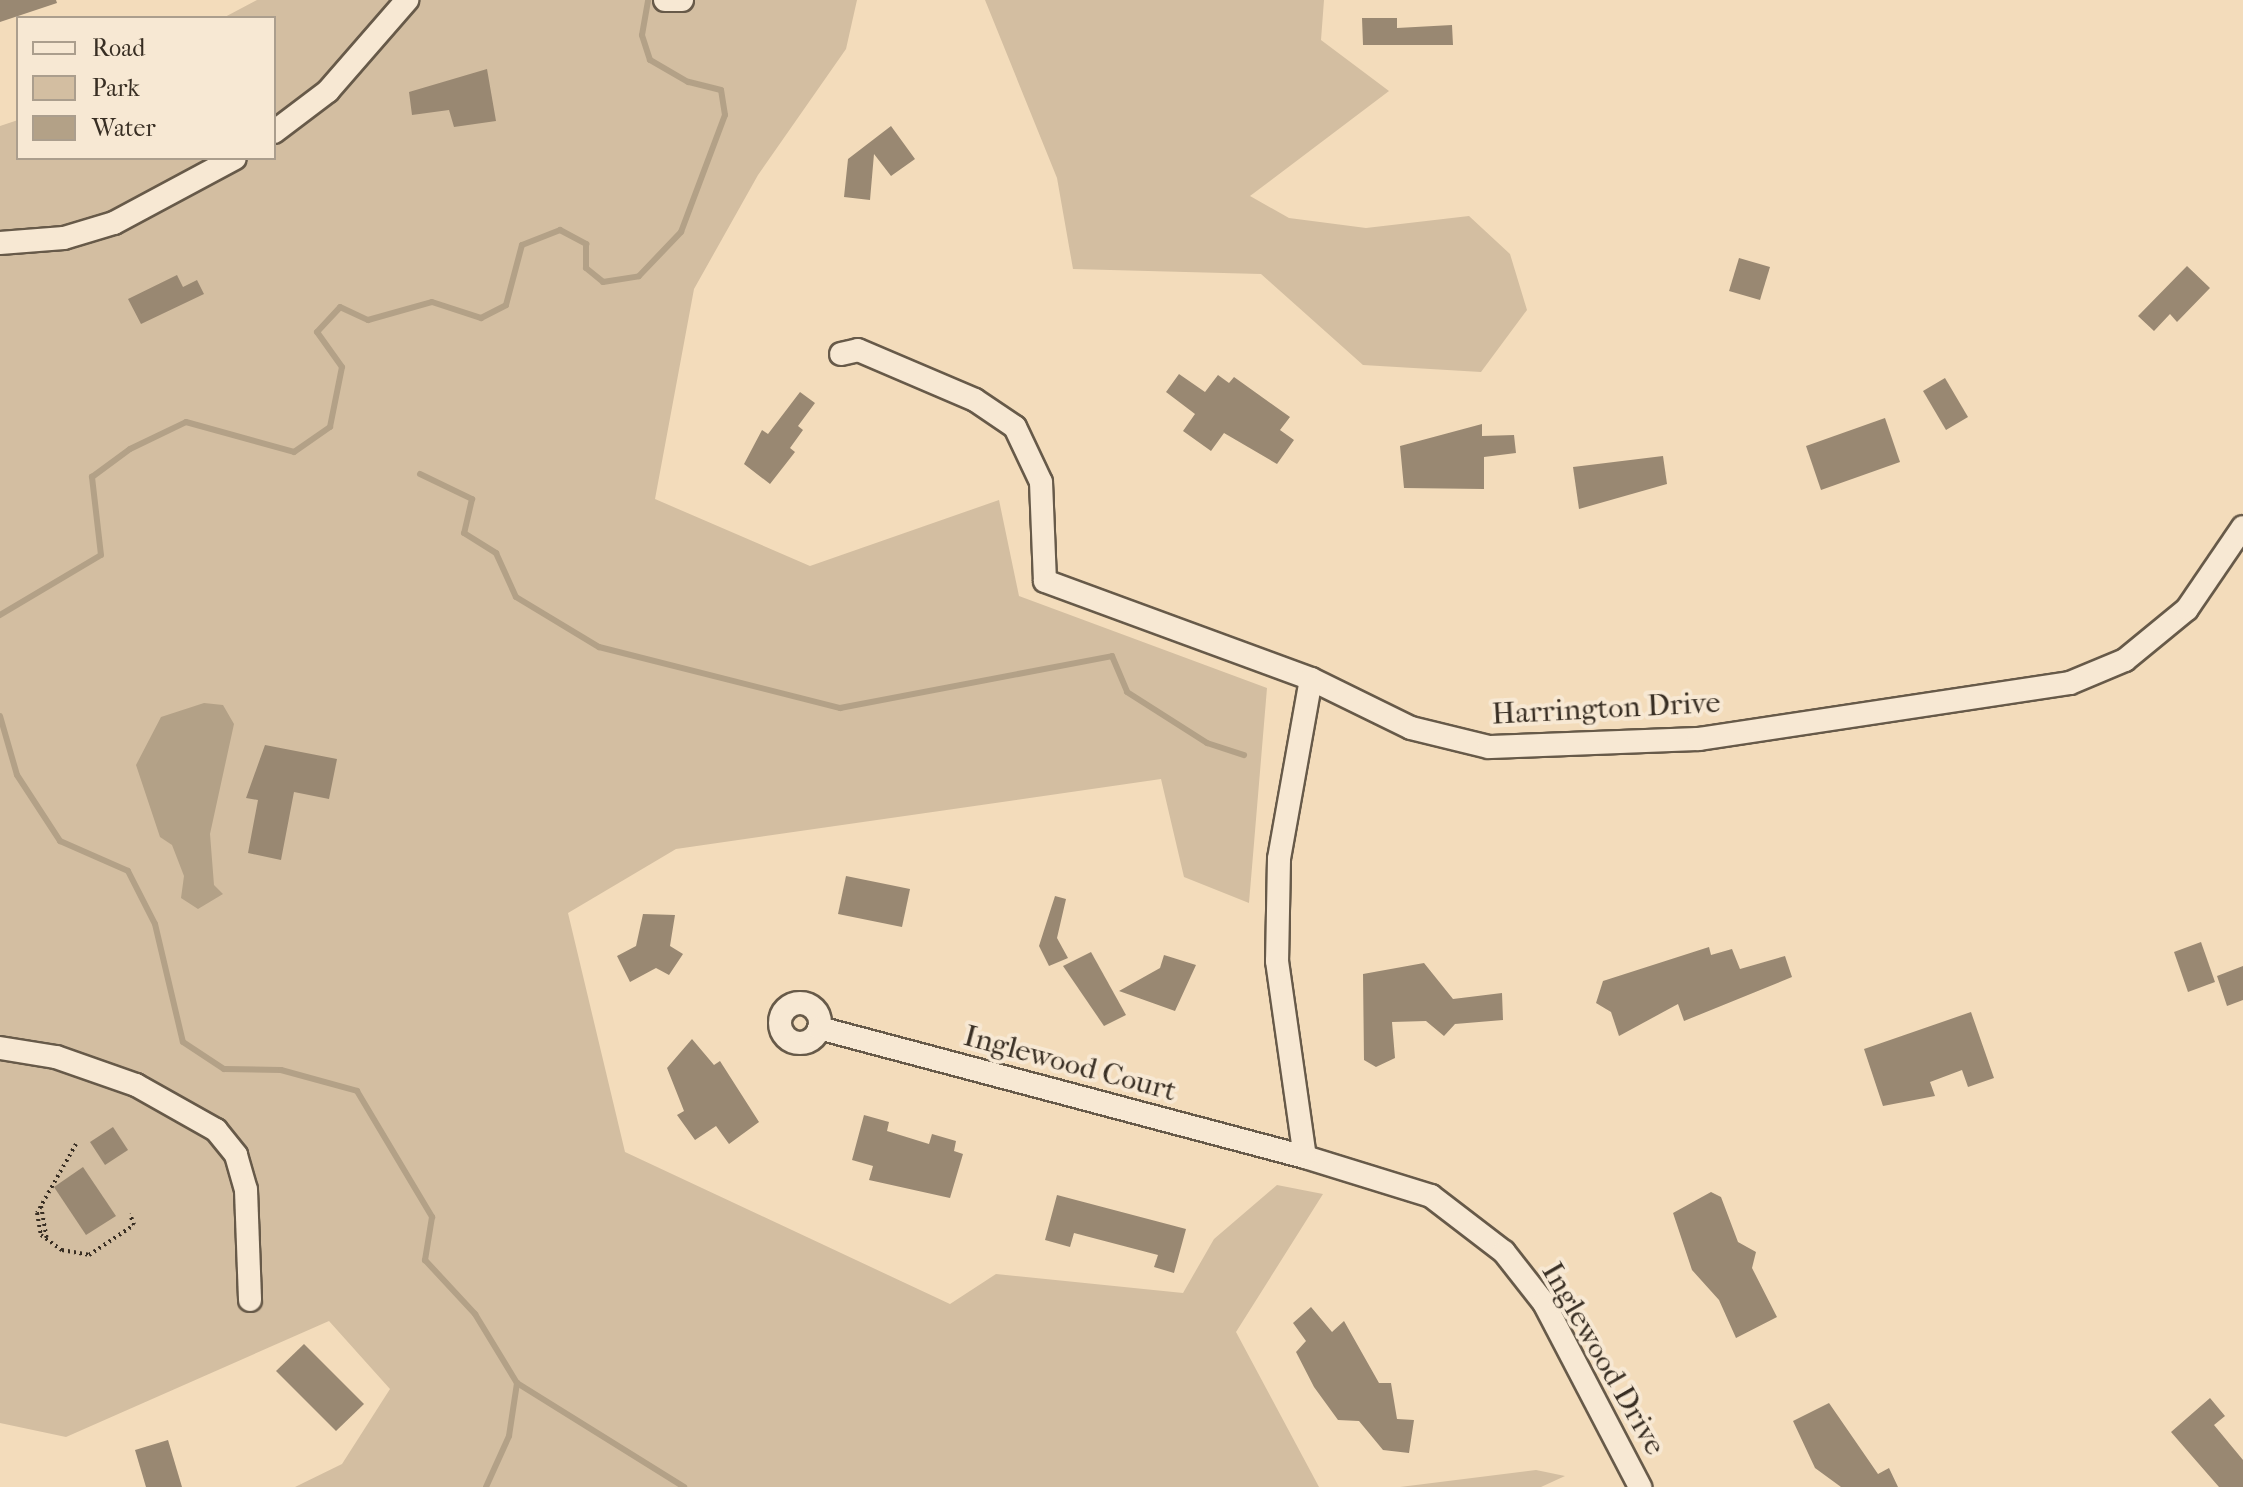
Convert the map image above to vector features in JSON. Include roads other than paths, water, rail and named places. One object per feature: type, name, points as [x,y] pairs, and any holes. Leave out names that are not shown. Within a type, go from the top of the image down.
[{"type":"street","points":[[276,130],[328,91],[407,0]]},
{"type":"street","points":[[665,0],[682,0]]},
{"type":"street","points":[[0,243],[64,238],[114,223],[231,160]]},
{"type":"street","name":"Harrington Drive","points":[[841,354],[858,350],[975,400],[1015,427],[1041,482],[1045,581],[1311,679],[1411,728],[1489,747],[1699,739],[2033,691],[2125,660],[2187,609],[2243,527]]},
{"type":"street","points":[[1305,1157],[1277,961],[1279,859],[1311,679]]},
{"type":"street","name":"Inglewood Court","points":[[819,1028],[1305,1157]]},
{"type":"street","points":[[0,1048],[56,1057],[136,1085],[216,1130],[236,1155],[246,1190],[250,1300]]},
{"type":"street","name":"Inglewood Drive","points":[[1305,1157],[1431,1196],[1504,1252],[1544,1303],[1640,1487]]},
{"type":"water","points":[[204,703],[223,705],[234,724],[210,834],[214,885],[223,894],[198,909],[181,898],[184,876],[172,845],[160,837],[136,765],[161,717]]},
{"type":"waterway","points":[[0,615],[101,555],[92,477],[130,449],[186,422],[294,452],[330,427],[342,367],[317,332],[340,307],[368,320],[432,302],[481,318],[506,305],[522,245],[560,230],[586,244],[586,268],[603,282],[639,276],[681,232],[725,115],[721,90],[688,82],[650,60],[642,35],[648,0]]},
{"type":"waterway","points":[[420,474],[472,499],[464,533],[496,553],[516,597],[599,647],[840,708],[1112,656],[1127,692],[1207,743],[1244,755]]},
{"type":"waterway","points":[[0,716],[17,775],[60,841],[128,871],[155,924],[183,1042],[224,1069],[281,1070],[357,1091],[432,1217],[425,1260],[475,1314],[517,1383],[684,1487]]},
{"type":"waterway","points":[[486,1487],[509,1436],[517,1383]]}]
